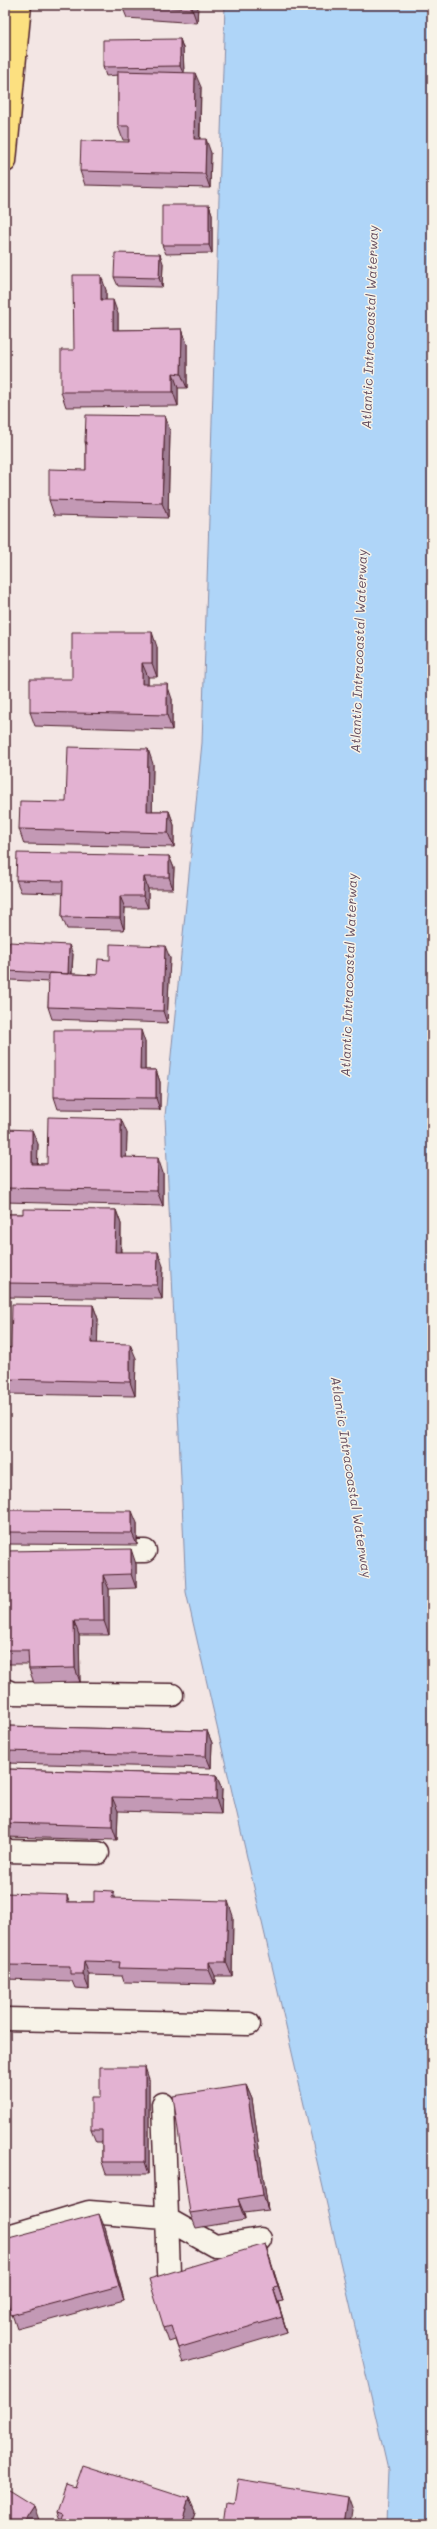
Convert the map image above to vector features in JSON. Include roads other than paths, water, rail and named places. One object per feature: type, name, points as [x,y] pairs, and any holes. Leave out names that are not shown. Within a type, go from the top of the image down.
[{"type":"main road","points":[[5,161],[20,5]]},
{"type":"lane","points":[[5,1552],[145,1551]]},
{"type":"lane","points":[[5,1690],[12,1693],[172,1696]]},
{"type":"lane","points":[[5,1852],[98,1853]]},
{"type":"lane","points":[[5,2019],[249,2024]]},
{"type":"lane","points":[[163,2104],[165,2218],[168,2273]]},
{"type":"lane","points":[[5,2237],[89,2212],[165,2218],[215,2246],[260,2239]]},
{"type":"water","name":"Atlantic Intracoastal Waterway","points":[[225,5],[432,5],[432,2524],[386,2524],[388,2470],[186,1592],[165,1116],[202,743]]}]
